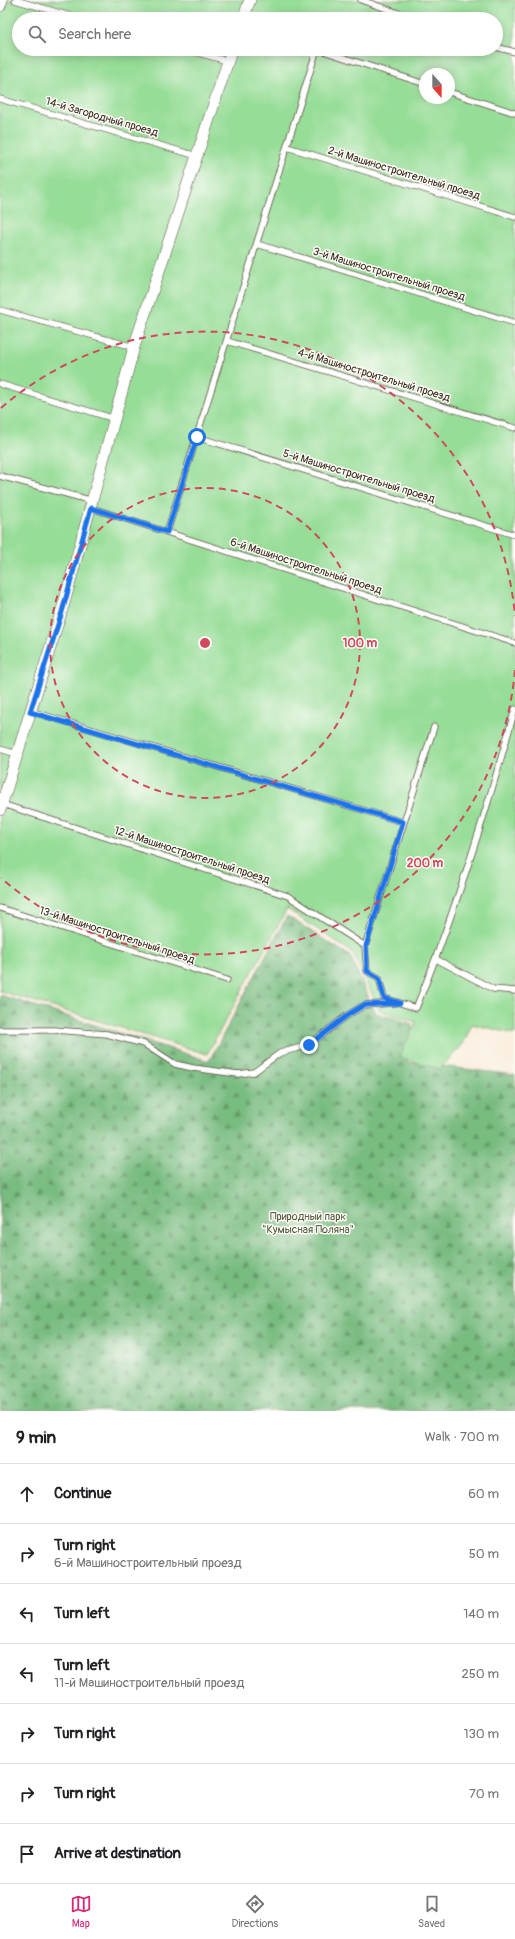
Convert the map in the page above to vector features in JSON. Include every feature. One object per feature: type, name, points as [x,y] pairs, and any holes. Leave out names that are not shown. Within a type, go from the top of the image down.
[{"type":"street","points":[[0,6],[2,0]]},
{"type":"street","points":[[246,12],[250,0]]},
{"type":"street","points":[[1,807],[62,612],[134,347],[198,156],[229,56]]},
{"type":"lane","points":[[15,0],[56,12]]},
{"type":"lane","points":[[361,0],[396,12]]},
{"type":"lane","points":[[503,48],[515,52]]},
{"type":"lane","points":[[207,56],[227,62]]},
{"type":"lane","points":[[167,532],[315,56]]},
{"type":"lane","points":[[339,56],[419,82]]},
{"type":"lane","points":[[455,94],[515,113]]},
{"type":"lane","name":"14-й Загородный проезд","points":[[0,98],[198,156]]},
{"type":"lane","name":"2-й Машиностроительный проезд","points":[[287,147],[515,217]]},
{"type":"lane","name":"3-й Машиностроительный проезд","points":[[257,244],[515,323]]},
{"type":"lane","points":[[0,310],[134,347]]},
{"type":"lane","name":"4-й Машиностроительный проезд","points":[[227,341],[515,428]]},
{"type":"lane","points":[[0,384],[115,419]]},
{"type":"lane","name":"5-й Машиностроительный проезд","points":[[197,437],[515,536]]},
{"type":"lane","name":"6-й Машиностроительный проезд","points":[[0,476],[92,504],[167,532],[515,643]]},
{"type":"lane","points":[[434,727],[403,822],[366,946],[367,971],[379,978],[384,998],[416,1008],[436,959],[472,853],[515,709]]},
{"type":"lane","points":[[30,712],[403,822]]},
{"type":"lane","points":[[0,749],[17,754]]},
{"type":"lane","name":"12-й Машиностроительный проезд","points":[[1,807],[288,896],[366,946]]},
{"type":"lane","name":"13-й Машиностроительный проезд","points":[[0,908],[227,980]]},
{"type":"lane","points":[[436,959],[493,988],[515,991]]},
{"type":"lane","points":[[0,1030],[54,1030],[107,1034],[144,1044],[175,1064],[238,1074],[254,1072],[280,1052],[309,1045],[349,1014],[364,1005],[400,1003]]},
{"type":"green space","points":[[0,0],[515,0],[515,1034],[472,1024],[463,1044],[440,1069],[400,1057],[416,1022],[379,1010],[353,953],[287,909],[207,1054],[0,991]]},
{"type":"green space","name":"Природный парк \"Кумысная Поляна\"","points":[[287,916],[350,956],[376,1013],[412,1024],[407,1062],[515,1075],[515,1411],[0,1411],[0,995],[209,1061]]},
{"type":"route","points":[[197,437],[167,532],[91,508],[62,612],[30,712],[403,822],[366,946],[367,971],[379,978],[384,998],[400,1003],[364,1005],[337,1022],[309,1045]]}]
